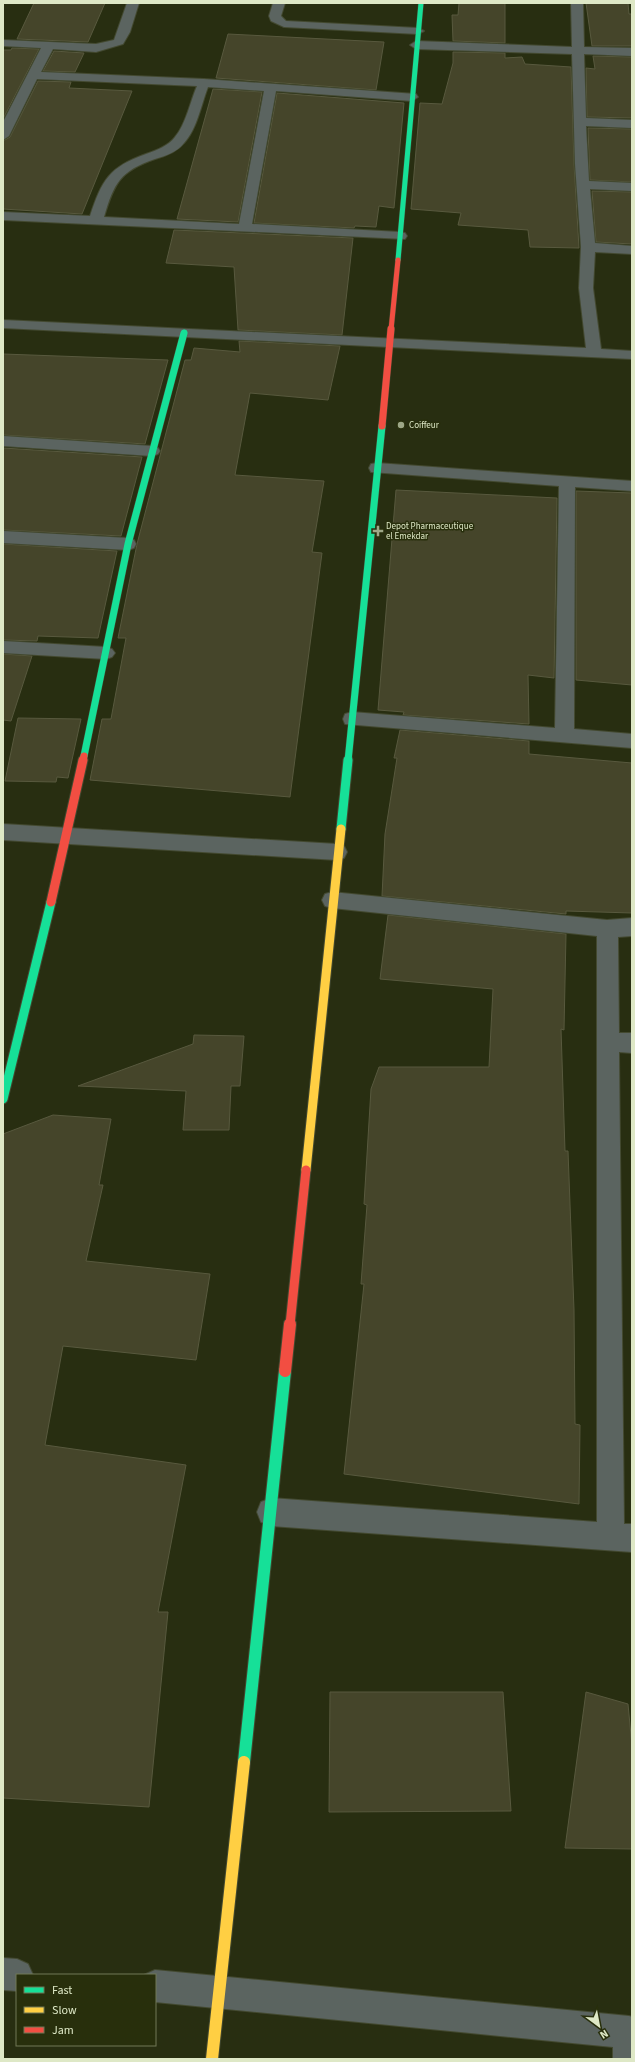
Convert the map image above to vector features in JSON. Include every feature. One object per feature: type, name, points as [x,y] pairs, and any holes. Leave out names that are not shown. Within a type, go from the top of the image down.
[{"type":"street","points":[[3,43],[96,48],[119,42],[124,32],[133,3]]},
{"type":"street","points":[[279,3],[275,16],[277,21],[284,24],[418,31]]},
{"type":"street","points":[[212,2059],[271,1512],[332,900],[352,719],[390,343],[421,3]]},
{"type":"street","points":[[577,3],[581,164],[588,247],[586,288],[594,353]]},
{"type":"street","points":[[3,136],[21,97],[49,45]]},
{"type":"street","points":[[416,45],[632,52]]},
{"type":"street","points":[[34,75],[204,83],[412,97]]},
{"type":"street","points":[[96,220],[107,189],[118,173],[173,147],[181,139],[204,83]]},
{"type":"street","points":[[245,228],[270,88]]},
{"type":"street","points":[[581,122],[632,124]]},
{"type":"street","points":[[583,185],[632,187]]},
{"type":"street","points":[[3,216],[400,236]]},
{"type":"street","points":[[588,247],[632,250]]},
{"type":"street","points":[[3,324],[632,355]]},
{"type":"street","points":[[3,1099],[9,1050],[66,836],[128,544],[184,333]]},
{"type":"street","points":[[3,441],[152,451]]},
{"type":"street","points":[[377,468],[632,486]]},
{"type":"street","points":[[564,736],[567,482]]},
{"type":"street","points":[[3,537],[128,544]]},
{"type":"street","points":[[3,647],[106,653]]},
{"type":"street","points":[[352,719],[632,741]]},
{"type":"street","points":[[3,832],[337,852]]},
{"type":"street","points":[[332,900],[607,929],[632,927]]},
{"type":"street","points":[[271,1512],[621,1537],[608,1042],[607,929]]},
{"type":"street","points":[[608,1042],[632,1043]]},
{"type":"street","points":[[3,1974],[16,1975]]},
{"type":"street","points":[[156,1986],[219,1990],[630,2041]]},
{"type":"building","points":[[34,3],[105,3],[88,42],[17,39]]},
{"type":"building","points":[[459,3],[505,3],[505,43],[453,41],[452,15],[458,15]]},
{"type":"building","points":[[586,3],[628,3],[629,14],[632,14],[632,46],[592,46]]},
{"type":"building","points":[[228,34],[384,42],[376,90],[216,78]]},
{"type":"building","points":[[12,48],[39,49],[3,119],[3,50],[11,50]]},
{"type":"building","points":[[54,51],[84,53],[75,72],[43,71]]},
{"type":"building","points":[[453,52],[505,53],[505,58],[522,57],[525,64],[571,67],[574,164],[579,248],[530,247],[528,230],[458,225],[461,213],[411,209],[420,103],[442,104],[453,63]]},
{"type":"building","points":[[593,56],[632,57],[632,118],[587,117],[586,68],[595,69]]},
{"type":"building","points":[[38,81],[71,82],[69,88],[132,91],[82,214],[3,209],[3,141],[10,137]]},
{"type":"building","points":[[213,89],[262,92],[238,222],[177,219]]},
{"type":"building","points":[[277,93],[404,103],[394,208],[379,206],[376,227],[355,226],[354,228],[254,223]]},
{"type":"building","points":[[588,128],[632,129],[632,182],[590,180]]},
{"type":"building","points":[[592,191],[632,192],[632,244],[596,242]]},
{"type":"building","points":[[174,230],[353,238],[342,335],[238,330],[234,267],[166,263]]},
{"type":"building","points":[[239,341],[340,346],[328,400],[250,393],[235,475],[324,481],[312,552],[322,553],[290,797],[90,780],[102,719],[111,719],[126,638],[118,638],[137,544],[185,360],[191,360],[194,348],[240,352]]},
{"type":"building","points":[[3,354],[168,360],[145,444],[3,435]]},
{"type":"building","points":[[3,448],[142,457],[121,536],[3,530]]},
{"type":"building","points":[[396,490],[557,498],[554,678],[528,675],[529,724],[403,715],[404,712],[378,710]]},
{"type":"building","points":[[576,491],[632,493],[632,685],[576,680]]},
{"type":"building","points":[[3,544],[117,551],[98,638],[38,636],[37,641],[3,640]]},
{"type":"building","points":[[3,654],[32,656],[11,721],[3,720]]},
{"type":"building","points":[[18,718],[81,719],[68,778],[57,777],[56,782],[5,781]]},
{"type":"building","points":[[400,730],[529,741],[529,754],[632,763],[632,913],[566,911],[566,914],[382,896],[385,834],[397,758],[394,758]]},
{"type":"building","points":[[388,915],[566,934],[564,1030],[561,1029],[565,1151],[568,1151],[574,1310],[575,1424],[580,1425],[579,1504],[344,1474],[364,1284],[361,1284],[367,1205],[364,1204],[371,1089],[379,1067],[489,1067],[493,989],[380,979]]},
{"type":"building","points":[[194,1035],[244,1036],[240,1086],[231,1086],[229,1130],[183,1130],[186,1091],[78,1086],[193,1044]]},
{"type":"building","points":[[53,1115],[111,1119],[99,1185],[103,1185],[86,1261],[210,1274],[196,1360],[63,1346],[45,1445],[186,1465],[158,1612],[168,1612],[149,1807],[3,1798],[3,1134]]},
{"type":"building","points":[[330,1692],[503,1692],[511,1811],[329,1812]]},
{"type":"building","points":[[586,1692],[628,1704],[632,1746],[632,1849],[565,1848]]},
{"type":"traffic: fast","points":[[398,260],[421,3]]},
{"type":"traffic: fast","points":[[84,756],[128,544],[184,333]]},
{"type":"traffic: fast","points":[[341,829],[382,426]]},
{"type":"traffic: fast","points":[[3,1099],[51,902]]},
{"type":"traffic: fast","points":[[244,1762],[285,1371]]},
{"type":"traffic: slow","points":[[306,1170],[341,829]]},
{"type":"traffic: slow","points":[[212,2059],[244,1762]]},
{"type":"traffic: jam","points":[[382,426],[398,260]]},
{"type":"traffic: jam","points":[[51,902],[84,756]]},
{"type":"traffic: jam","points":[[285,1371],[306,1170]]},
{"type":"place","name":"Coiffeur","points":[[401,425]]},
{"type":"place","name":"Depot Pharmaceutique el Emekdar","points":[[378,531]]}]
